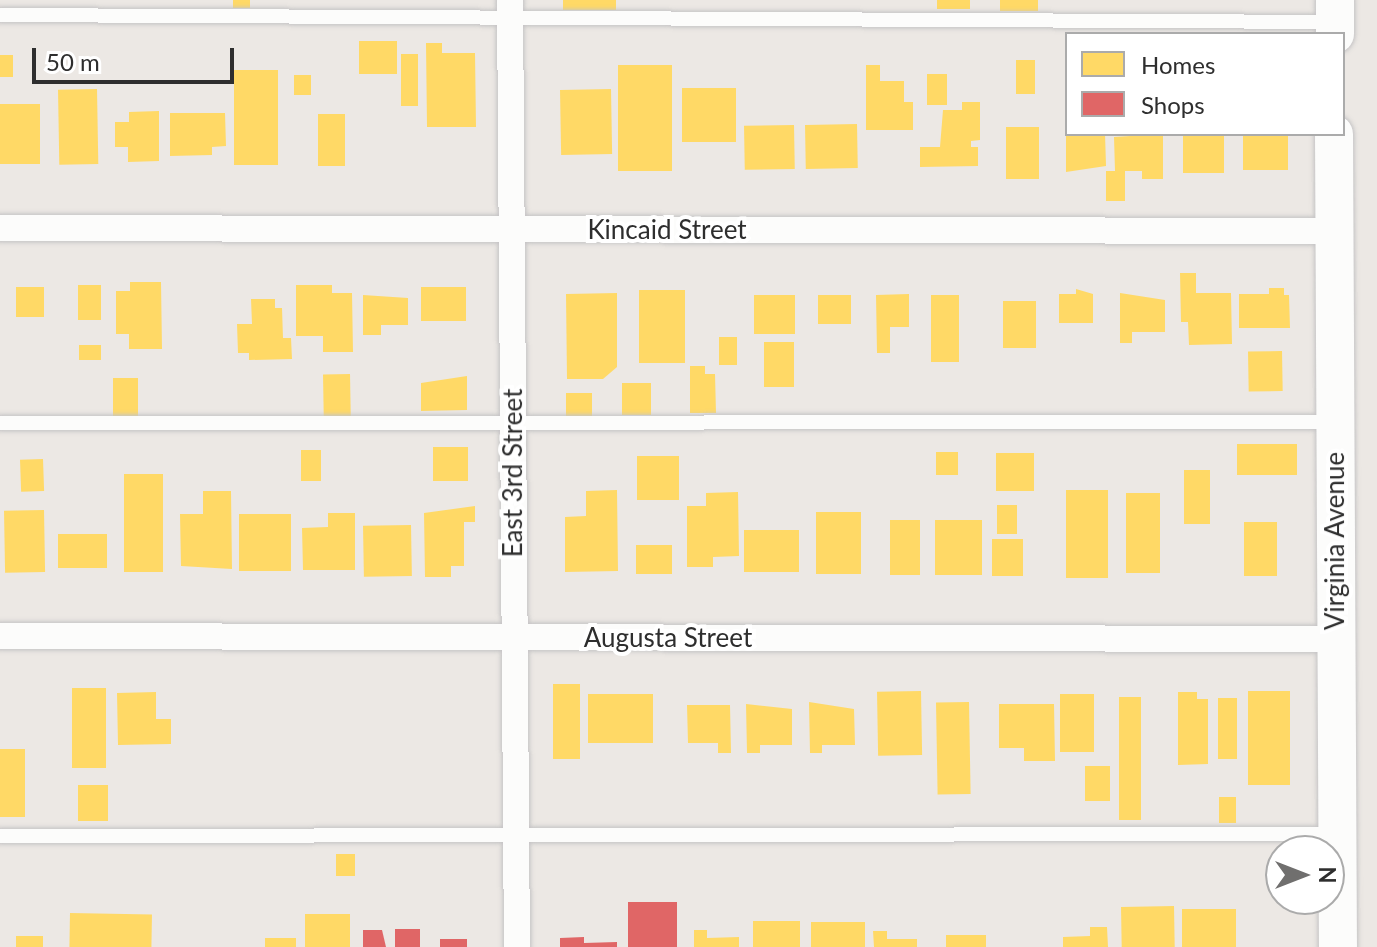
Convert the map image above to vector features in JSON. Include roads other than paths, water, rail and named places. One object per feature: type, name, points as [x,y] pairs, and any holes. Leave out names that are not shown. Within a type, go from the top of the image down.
[{"type":"street","name":"East 3rd Street","points":[[510,9],[517,947]]},
{"type":"street","name":"Virginia Avenue","points":[[1334,136],[1338,947]]},
{"type":"street","name":"Kincaid Street","points":[[0,228],[1334,231]]},
{"type":"street","name":"Augusta Street","points":[[0,636],[1336,639]]},
{"type":"lane","points":[[0,15],[510,9],[1335,19]]},
{"type":"lane","points":[[0,423],[1335,422]]},
{"type":"lane","points":[[0,836],[1338,834]]}]
